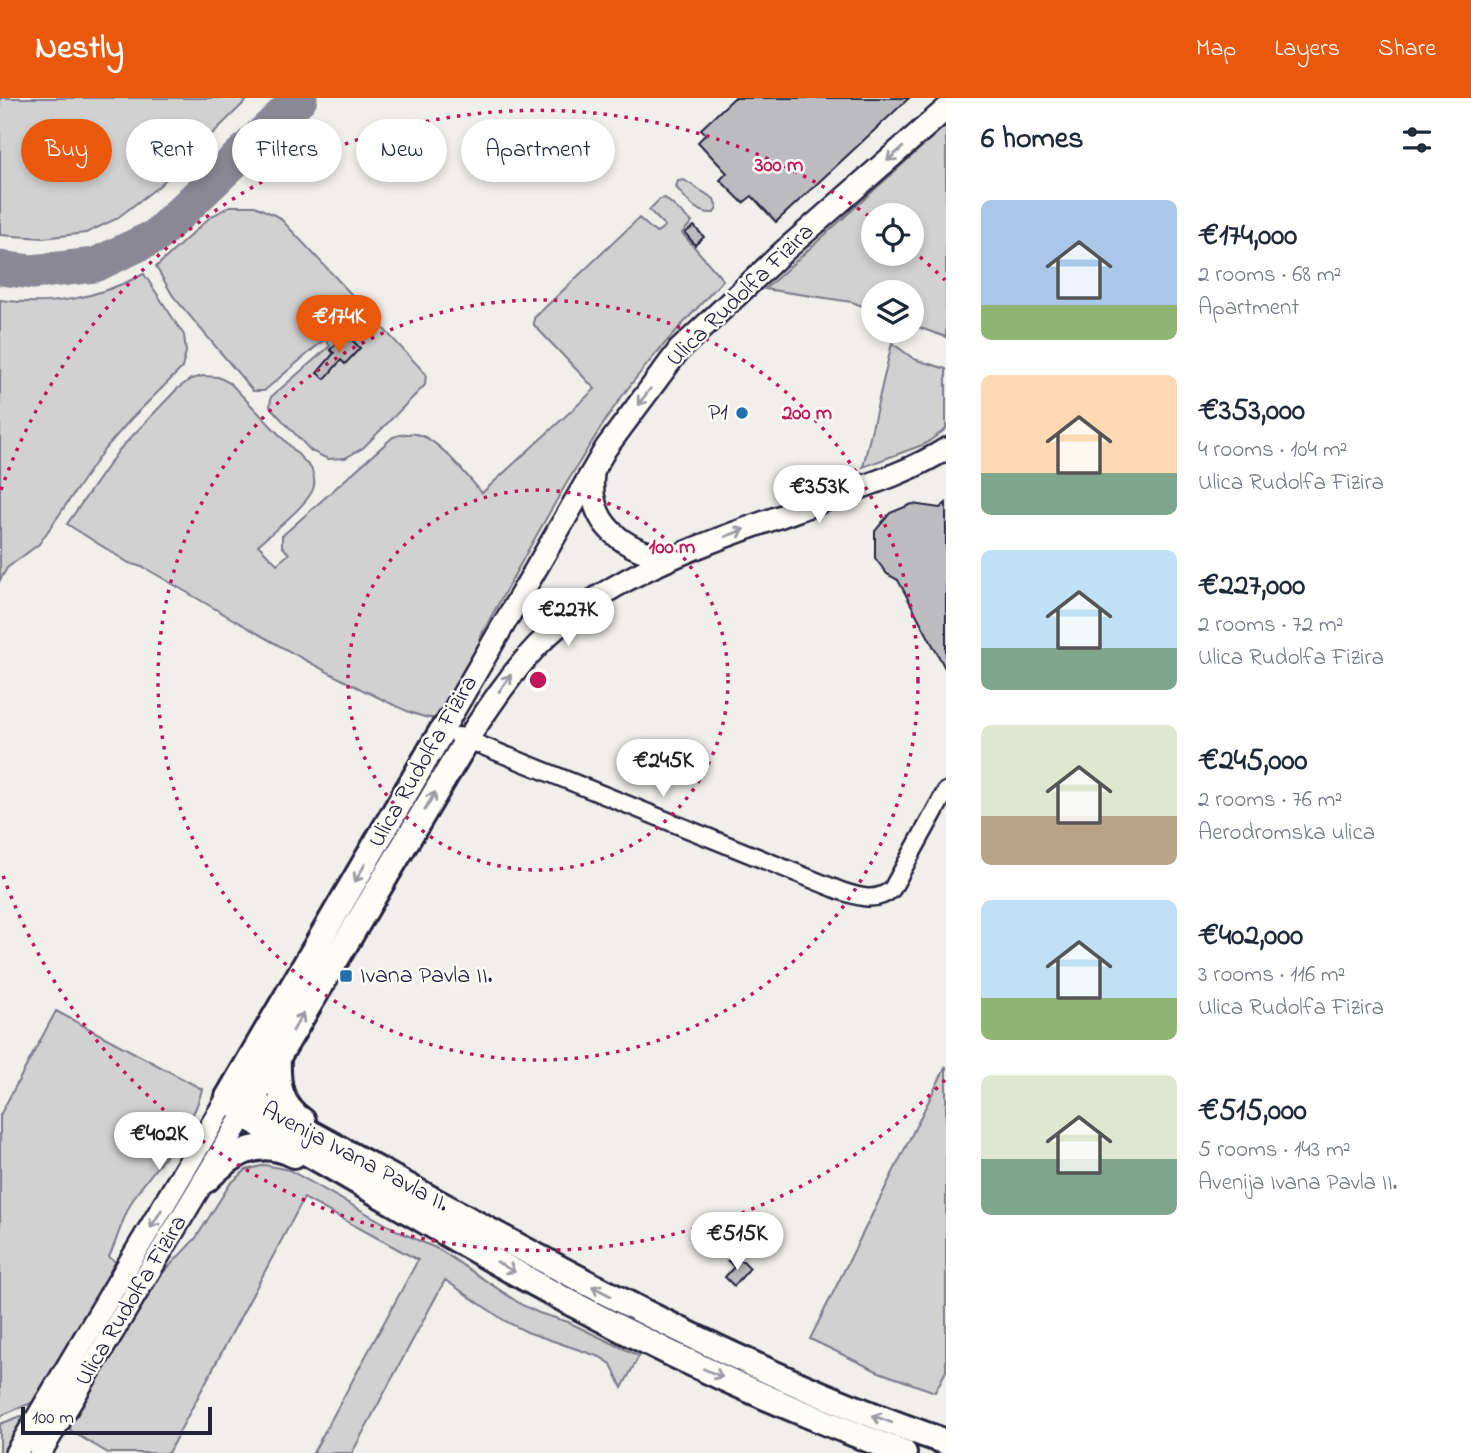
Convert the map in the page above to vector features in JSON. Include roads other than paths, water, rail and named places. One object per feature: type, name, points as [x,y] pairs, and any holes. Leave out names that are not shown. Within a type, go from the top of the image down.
[{"type":"main road","name":"Ulica Rudolfa Fizira","points":[[241,1104],[443,729]]},
{"type":"main road","name":"Ulica Rudolfa Fizira","points":[[241,1104],[278,1056],[467,740]]},
{"type":"main road","points":[[206,1180],[236,1154],[258,1147],[280,1149],[314,1163],[338,1158],[325,1135],[294,1114],[284,1103],[278,1085],[278,1056]]},
{"type":"main road","name":"Avenija Ivana Pavla II.","points":[[241,1104],[270,1132],[338,1158],[662,1322],[791,1381],[946,1442]]},
{"type":"main road","name":"Avenija Ivana Pavla II.","points":[[338,1158],[536,1284],[614,1325],[776,1402],[904,1453]]},
{"type":"street","name":"Ulica Rudolfa Fizira","points":[[443,729],[606,448],[679,350],[777,257],[946,109]]},
{"type":"street","name":"Ulica Rudolfa Fizira","points":[[467,740],[514,671],[540,644],[578,612],[612,589],[672,558],[867,484],[946,449]]},
{"type":"street","points":[[593,472],[593,498],[606,526],[630,546],[672,558]]},
{"type":"street","points":[[443,729],[815,881],[861,897],[878,897],[892,889],[946,791]]},
{"type":"street","name":"Ulica Rudolfa Fizira","points":[[40,1453],[206,1180],[241,1104]]},
{"type":"street","name":"Ulica Rudolfa Fizira","points":[[16,1453],[241,1104]]},
{"type":"place","name":"P1","points":[[742,413]]},
{"type":"place","name":"Ivana Pavla II.","points":[[346,976]]}]
